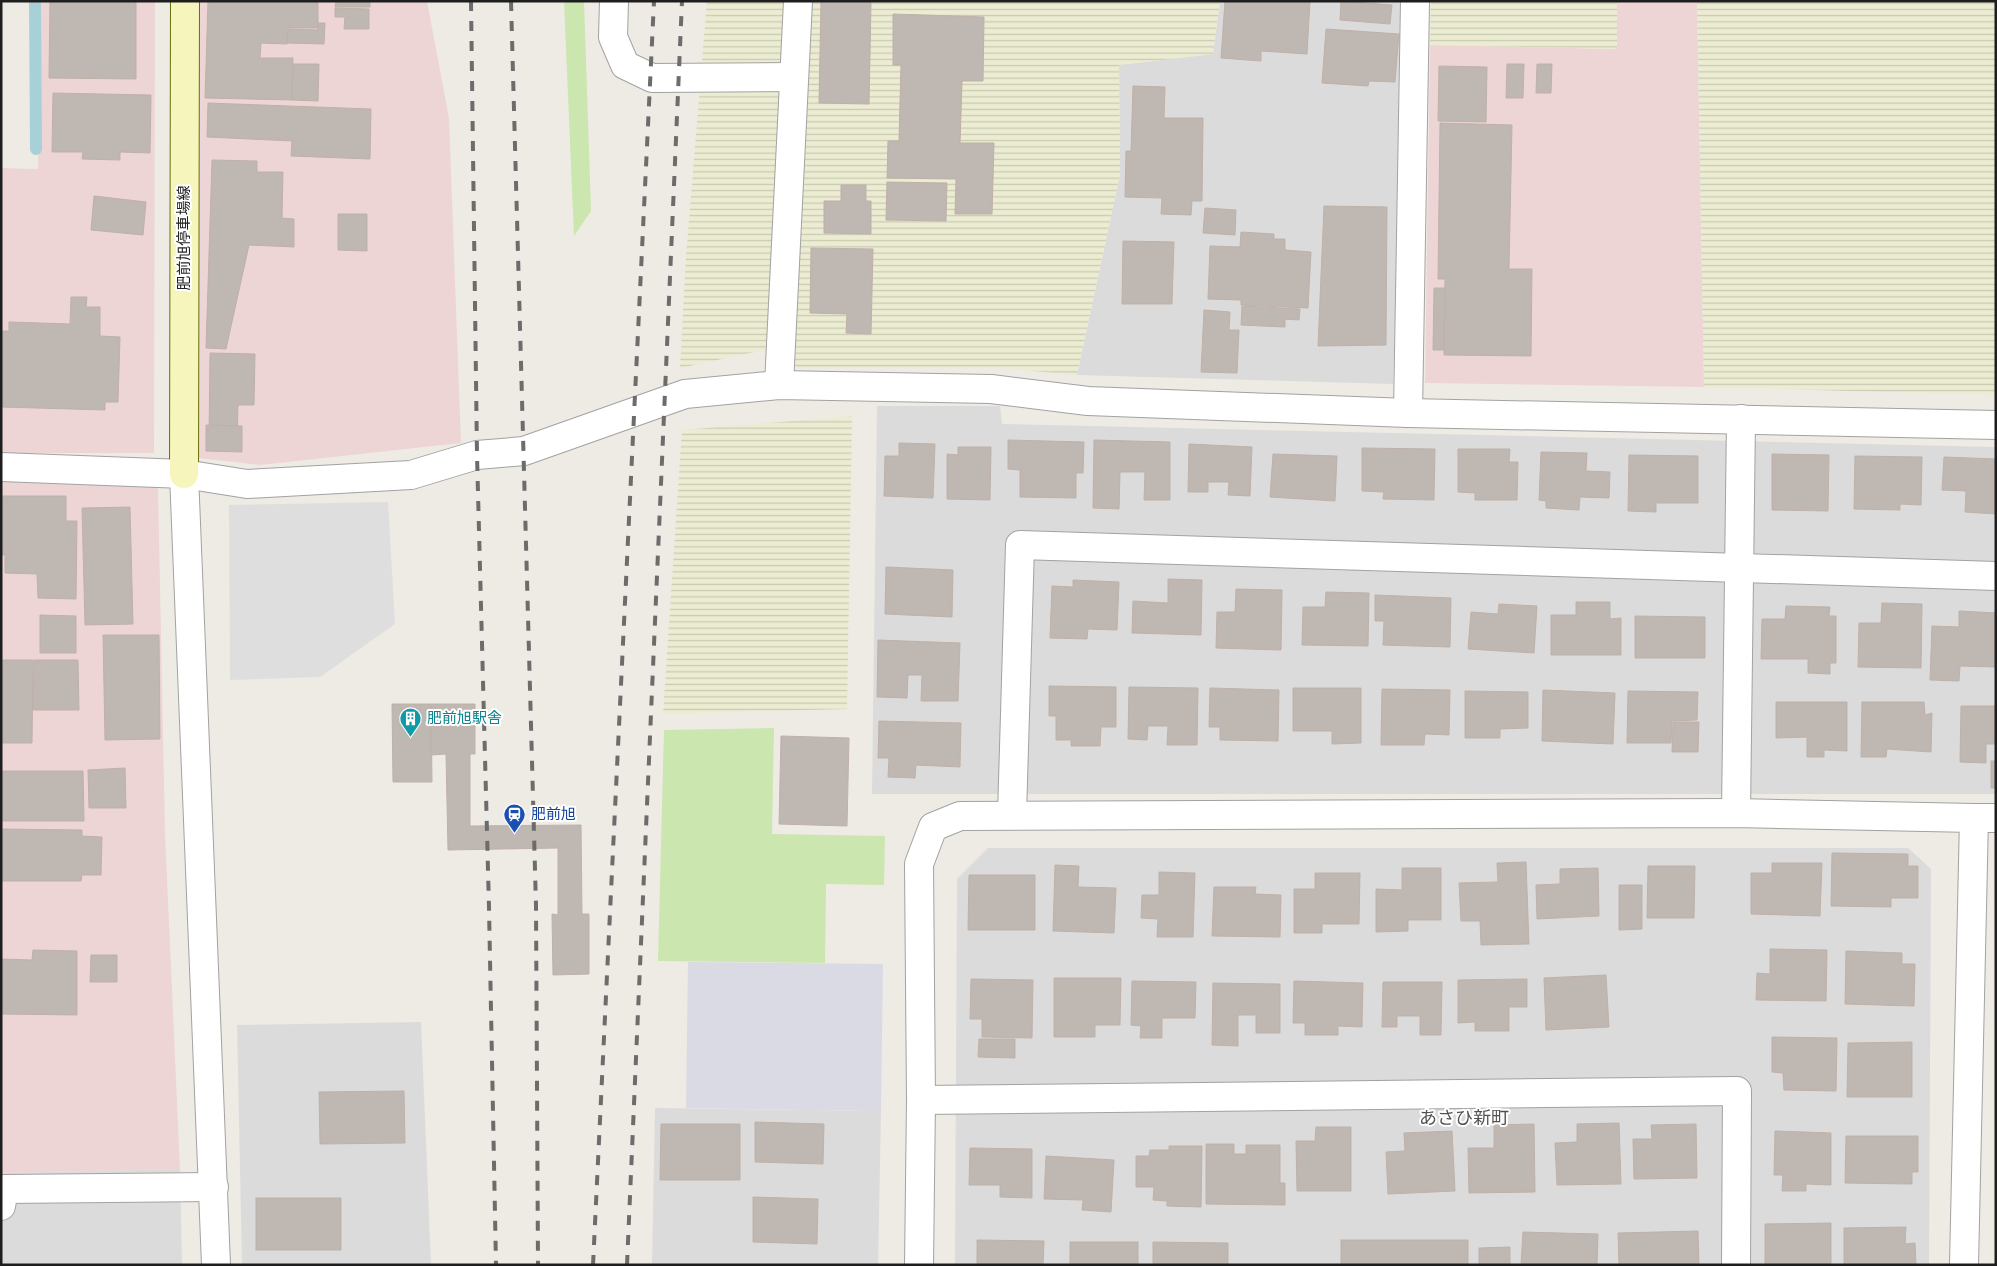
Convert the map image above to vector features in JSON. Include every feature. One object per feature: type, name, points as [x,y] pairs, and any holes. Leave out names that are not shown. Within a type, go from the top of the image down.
[{"type":"main road","name":"肥前旭停車場線","points":[[184,474],[185,1]]},
{"type":"street","points":[[614,1],[612,37],[625,65],[652,78],[794,77]]},
{"type":"street","points":[[779,384],[798,1]]},
{"type":"street","points":[[1408,414],[1415,1]]},
{"type":"street","points":[[1,467],[184,474],[247,484],[411,475],[477,454],[524,450],[685,394],[779,384],[991,389],[1088,401],[1408,414],[1996,425]]},
{"type":"street","points":[[1736,813],[1741,419]]},
{"type":"street","points":[[184,474],[216,1265]]},
{"type":"street","points":[[1012,815],[1020,545],[1996,576]]},
{"type":"street","points":[[919,1265],[922,1100],[919,864],[933,827],[960,816],[1012,815],[1736,813],[1985,818],[1964,1265]]},
{"type":"street","points":[[922,1100],[1737,1091],[1736,1265]]},
{"type":"street","points":[[1,1206],[4,1189],[214,1187]]},
{"type":"shaded area","points":[[40,1],[155,1],[154,453],[1,453],[1,168],[38,169]]},
{"type":"shaded area","points":[[200,1],[427,1],[449,118],[461,443],[260,465],[198,458]]},
{"type":"shaded area","points":[[1220,1],[1406,1],[1393,384],[1077,375],[1120,175],[1119,65],[1213,54]]},
{"type":"shaded area","points":[[1617,1],[1697,1],[1704,387],[1425,383],[1430,45],[1616,49]]},
{"type":"shaded area","points":[[877,406],[1000,406],[1002,424],[1996,447],[1996,794],[872,794]]},
{"type":"shaded area","points":[[1,480],[158,486],[165,833],[180,1169],[1,1173]]},
{"type":"shaded area","points":[[388,502],[395,624],[320,677],[230,680],[229,505]]},
{"type":"shaded area","points":[[988,848],[1908,848],[1931,869],[1929,1265],[955,1265],[957,879]]},
{"type":"shaded area","points":[[688,962],[883,964],[881,1111],[686,1108]]},
{"type":"shaded area","points":[[421,1022],[431,1265],[242,1265],[237,1025]]},
{"type":"shaded area","points":[[655,1108],[881,1111],[878,1265],[652,1265]]},
{"type":"shaded area","points":[[180,1169],[182,1265],[1,1265],[1,1173]]},
{"type":"green space","points":[[564,1],[584,1],[591,211],[574,236]]},
{"type":"green space","points":[[707,1],[1220,1],[1213,54],[1119,65],[1120,175],[1077,375],[999,368],[798,368],[764,350],[680,368],[686,257]]},
{"type":"green space","points":[[1431,1],[1617,1],[1617,49],[1430,45]]},
{"type":"green space","points":[[1697,1],[1996,1],[1996,395],[1704,387]]},
{"type":"green space","points":[[852,416],[847,709],[663,714],[682,430]]},
{"type":"green space","points":[[774,728],[772,834],[885,836],[884,885],[826,884],[825,963],[658,961],[664,730]]},
{"type":"building","points":[[50,1],[136,1],[136,79],[49,78]]},
{"type":"building","points":[[208,1],[318,1],[318,28],[287,28],[287,44],[261,43],[260,58],[293,58],[292,100],[205,98]]},
{"type":"building","points":[[336,1],[370,1],[370,7],[335,7]]},
{"type":"building","points":[[821,1],[871,1],[869,104],[819,103]]},
{"type":"building","points":[[1225,1],[1310,1],[1307,54],[1261,51],[1261,61],[1221,58]]},
{"type":"building","points":[[1341,1],[1392,5],[1390,24],[1340,20]]},
{"type":"building","points":[[335,8],[369,9],[369,29],[344,29],[345,17],[335,17]]},
{"type":"building","points":[[893,14],[984,17],[983,81],[962,81],[960,143],[994,143],[992,214],[955,214],[956,179],[887,178],[888,141],[899,141],[901,65],[893,65]]},
{"type":"building","points":[[318,23],[325,23],[324,44],[287,43],[288,29],[318,30]]},
{"type":"building","points":[[1326,29],[1399,34],[1395,82],[1369,81],[1368,86],[1322,83]]},
{"type":"building","points":[[293,64],[319,64],[318,101],[292,100]]},
{"type":"building","points":[[1507,64],[1524,64],[1523,98],[1506,98]]},
{"type":"building","points":[[1537,64],[1552,64],[1551,93],[1536,93]]},
{"type":"building","points":[[1439,66],[1487,67],[1486,122],[1438,121]]},
{"type":"building","points":[[1133,86],[1165,87],[1164,118],[1203,118],[1202,201],[1192,201],[1191,215],[1161,214],[1162,198],[1125,197],[1126,151],[1131,151]]},
{"type":"building","points":[[53,93],[151,95],[150,153],[120,152],[120,160],[82,159],[83,152],[52,152]]},
{"type":"building","points":[[208,103],[371,109],[370,159],[291,156],[292,141],[207,137]]},
{"type":"building","points":[[1440,123],[1512,125],[1509,269],[1532,269],[1531,356],[1444,355],[1445,279],[1438,279]]},
{"type":"building","points":[[212,160],[257,161],[257,172],[283,172],[282,218],[294,219],[294,247],[249,245],[226,349],[206,348]]},
{"type":"building","points":[[887,182],[947,183],[946,221],[886,220]]},
{"type":"building","points":[[841,185],[866,185],[866,201],[871,201],[871,234],[824,233],[824,201],[841,201]]},
{"type":"building","points":[[94,196],[146,202],[143,235],[91,230]]},
{"type":"building","points":[[1324,206],[1387,207],[1386,345],[1318,346]]},
{"type":"building","points":[[1205,208],[1236,210],[1235,235],[1203,233]]},
{"type":"building","points":[[338,214],[367,214],[367,251],[338,250]]},
{"type":"building","points":[[1241,232],[1274,234],[1274,239],[1285,239],[1285,250],[1311,252],[1308,308],[1241,305],[1241,300],[1208,299],[1210,246],[1240,247]]},
{"type":"building","points":[[1123,241],[1174,242],[1172,304],[1122,304]]},
{"type":"building","points":[[811,248],[873,249],[871,334],[846,333],[847,314],[810,313]]},
{"type":"building","points":[[1434,288],[1445,288],[1444,350],[1433,350]]},
{"type":"building","points":[[71,297],[87,297],[86,307],[100,307],[100,336],[120,337],[118,402],[105,402],[105,410],[1,407],[1,331],[9,331],[9,322],[70,324]]},
{"type":"building","points":[[1242,306],[1300,309],[1299,320],[1285,319],[1285,327],[1241,325]]},
{"type":"building","points":[[1204,310],[1230,312],[1229,330],[1239,330],[1237,373],[1201,372]]},
{"type":"building","points":[[210,353],[255,354],[254,405],[238,405],[237,443],[209,442]]},
{"type":"building","points":[[206,425],[242,426],[242,452],[206,451]]},
{"type":"building","points":[[1008,440],[1084,442],[1083,473],[1076,473],[1076,498],[1020,497],[1020,470],[1008,469]]},
{"type":"building","points":[[1094,440],[1170,442],[1170,500],[1144,500],[1145,472],[1120,472],[1119,509],[1093,508]]},
{"type":"building","points":[[899,443],[935,444],[933,498],[884,496],[885,456],[899,456]]},
{"type":"building","points":[[1189,444],[1252,447],[1250,496],[1228,495],[1229,482],[1208,482],[1208,492],[1188,492]]},
{"type":"building","points":[[958,447],[991,447],[990,500],[947,499],[947,454],[958,455]]},
{"type":"building","points":[[1362,448],[1435,449],[1434,500],[1383,499],[1384,492],[1362,491]]},
{"type":"building","points":[[1458,449],[1510,449],[1509,462],[1518,462],[1517,500],[1475,500],[1475,493],[1458,492]]},
{"type":"building","points":[[1541,452],[1587,453],[1586,471],[1610,472],[1609,498],[1580,497],[1579,510],[1546,508],[1546,501],[1539,500]]},
{"type":"building","points":[[1273,454],[1337,456],[1335,501],[1270,497]]},
{"type":"building","points":[[1772,454],[1829,455],[1828,511],[1772,510]]},
{"type":"building","points":[[1629,455],[1698,456],[1698,503],[1656,503],[1656,512],[1628,511]]},
{"type":"building","points":[[1855,456],[1922,457],[1921,505],[1900,504],[1900,510],[1854,509]]},
{"type":"building","points":[[1944,457],[1996,459],[1996,514],[1965,512],[1966,491],[1942,490]]},
{"type":"building","points":[[1,496],[66,496],[66,521],[77,521],[76,599],[38,598],[37,574],[5,573],[5,555],[1,555]]},
{"type":"building","points":[[130,507],[133,624],[85,625],[82,508]]},
{"type":"building","points":[[886,567],[953,570],[952,617],[885,614]]},
{"type":"building","points":[[1168,579],[1202,580],[1201,635],[1132,633],[1133,601],[1168,603]]},
{"type":"building","points":[[1073,580],[1119,582],[1117,630],[1088,629],[1087,639],[1050,638],[1052,586],[1073,587]]},
{"type":"building","points":[[1236,589],[1282,590],[1281,650],[1216,648],[1217,612],[1235,612]]},
{"type":"building","points":[[1326,592],[1369,593],[1368,646],[1302,645],[1303,607],[1325,607]]},
{"type":"building","points":[[1375,595],[1451,598],[1450,647],[1383,645],[1384,621],[1375,621]]},
{"type":"building","points":[[1576,602],[1610,602],[1610,619],[1621,618],[1621,655],[1551,655],[1551,615],[1576,615]]},
{"type":"building","points":[[1882,603],[1922,604],[1921,668],[1858,667],[1859,623],[1881,623]]},
{"type":"building","points":[[1499,604],[1537,606],[1534,653],[1468,649],[1471,612],[1498,614]]},
{"type":"building","points":[[1786,606],[1830,607],[1829,616],[1836,616],[1836,663],[1830,663],[1830,674],[1808,673],[1808,659],[1761,659],[1762,619],[1785,619]]},
{"type":"building","points":[[1959,611],[1996,613],[1996,667],[1960,666],[1959,681],[1930,680],[1932,626],[1959,627]]},
{"type":"building","points":[[40,615],[76,616],[76,653],[40,653]]},
{"type":"building","points":[[1635,616],[1705,617],[1705,658],[1635,658]]},
{"type":"building","points":[[103,635],[159,635],[160,739],[105,740]]},
{"type":"building","points":[[878,640],[960,643],[958,701],[921,701],[922,675],[908,675],[907,698],[877,697]]},
{"type":"building","points":[[1,660],[33,660],[32,743],[1,743]]},
{"type":"building","points":[[34,660],[78,660],[79,710],[33,710]]},
{"type":"building","points":[[1049,686],[1116,687],[1116,727],[1101,727],[1100,746],[1071,746],[1071,740],[1056,740],[1056,716],[1049,716]]},
{"type":"building","points":[[1129,687],[1198,688],[1197,745],[1167,745],[1168,726],[1148,726],[1147,740],[1128,739]]},
{"type":"building","points":[[1210,688],[1279,690],[1278,741],[1220,740],[1220,727],[1209,727]]},
{"type":"building","points":[[1293,688],[1361,688],[1361,743],[1332,744],[1332,731],[1293,731]]},
{"type":"building","points":[[1382,689],[1450,690],[1449,735],[1425,734],[1424,745],[1381,745]]},
{"type":"building","points":[[1543,690],[1615,693],[1613,744],[1542,741]]},
{"type":"building","points":[[1465,691],[1528,692],[1528,728],[1500,729],[1500,738],[1465,738]]},
{"type":"building","points":[[1628,691],[1698,692],[1697,720],[1672,721],[1671,743],[1627,743]]},
{"type":"building","points":[[1776,702],[1847,702],[1847,751],[1824,750],[1824,757],[1807,757],[1807,737],[1776,738]]},
{"type":"building","points":[[1862,702],[1924,702],[1925,715],[1932,713],[1931,752],[1887,749],[1886,757],[1861,757]]},
{"type":"building","name":"肥前旭駅舎","points":[[392,704],[431,704],[432,782],[393,782]]},
{"type":"building","points":[[431,704],[475,704],[475,754],[470,754],[470,826],[581,825],[582,914],[589,914],[589,974],[553,975],[552,914],[558,915],[558,848],[448,850],[446,754],[431,755]]},
{"type":"building","points":[[1961,706],[1996,706],[1996,744],[1986,744],[1986,763],[1960,762]]},
{"type":"building","points":[[879,721],[961,723],[960,767],[916,765],[915,778],[888,777],[889,758],[878,758]]},
{"type":"building","points":[[1673,722],[1699,722],[1698,752],[1672,752]]},
{"type":"building","points":[[781,736],[849,738],[847,826],[779,824]]},
{"type":"building","points":[[1991,761],[1996,761],[1996,788],[1991,788]]},
{"type":"building","points":[[125,768],[126,808],[89,808],[88,770]]},
{"type":"building","points":[[1,771],[83,771],[84,821],[1,821]]},
{"type":"building","points":[[1,829],[82,830],[82,836],[102,837],[101,875],[82,875],[81,881],[1,881]]},
{"type":"building","points":[[1832,853],[1908,854],[1908,866],[1918,866],[1918,898],[1891,898],[1891,907],[1831,906]]},
{"type":"building","points":[[1526,862],[1529,944],[1481,945],[1480,921],[1461,921],[1459,883],[1498,882],[1497,863]]},
{"type":"building","points":[[1772,863],[1822,863],[1820,916],[1751,914],[1751,873],[1772,873]]},
{"type":"building","points":[[1055,865],[1079,866],[1078,887],[1116,888],[1114,933],[1053,931]]},
{"type":"building","points":[[1648,866],[1695,866],[1694,918],[1647,918]]},
{"type":"building","points":[[1402,868],[1441,868],[1441,920],[1408,920],[1408,931],[1376,932],[1376,889],[1402,890]]},
{"type":"building","points":[[1598,868],[1599,916],[1537,919],[1536,885],[1560,884],[1560,869]]},
{"type":"building","points":[[1159,872],[1195,873],[1193,937],[1157,937],[1158,919],[1141,918],[1142,895],[1159,895]]},
{"type":"building","points":[[1315,873],[1360,873],[1359,924],[1322,924],[1322,933],[1294,933],[1294,889],[1315,889]]},
{"type":"building","points":[[969,875],[1035,875],[1035,930],[968,930]]},
{"type":"building","points":[[1619,885],[1642,885],[1642,929],[1619,930]]},
{"type":"building","points":[[1214,887],[1256,887],[1255,894],[1281,895],[1280,937],[1212,936]]},
{"type":"building","points":[[1770,949],[1827,950],[1826,1001],[1756,1000],[1757,973],[1770,974]]},
{"type":"building","points":[[33,950],[77,951],[77,1015],[1,1014],[1,959],[32,960]]},
{"type":"building","points":[[1846,951],[1902,953],[1902,964],[1915,964],[1914,1006],[1845,1004]]},
{"type":"building","points":[[91,955],[117,955],[117,982],[90,982]]},
{"type":"building","points":[[1606,975],[1609,1027],[1546,1030],[1544,978]]},
{"type":"building","points":[[1054,978],[1121,978],[1120,1025],[1095,1025],[1095,1037],[1054,1037]]},
{"type":"building","points":[[971,979],[1033,980],[1032,1038],[982,1037],[982,1019],[970,1019]]},
{"type":"building","points":[[1527,979],[1527,1007],[1509,1007],[1509,1031],[1475,1031],[1475,1022],[1458,1023],[1458,980]]},
{"type":"building","points":[[1132,981],[1196,982],[1195,1018],[1162,1018],[1162,1038],[1140,1038],[1141,1026],[1131,1025]]},
{"type":"building","points":[[1294,981],[1363,983],[1362,1027],[1338,1026],[1338,1035],[1305,1035],[1305,1023],[1293,1023]]},
{"type":"building","points":[[1383,982],[1442,982],[1441,1035],[1420,1035],[1420,1016],[1397,1016],[1397,1027],[1382,1027]]},
{"type":"building","points":[[1213,983],[1280,984],[1280,1033],[1256,1033],[1256,1015],[1238,1015],[1238,1046],[1212,1045]]},
{"type":"building","points":[[1772,1037],[1837,1038],[1836,1091],[1784,1090],[1783,1073],[1772,1072]]},
{"type":"building","points":[[979,1039],[1015,1039],[1015,1058],[978,1057]]},
{"type":"building","points":[[1912,1042],[1912,1097],[1847,1097],[1848,1043]]},
{"type":"building","points":[[404,1091],[405,1143],[320,1144],[319,1092]]},
{"type":"building","points":[[755,1122],[824,1124],[823,1164],[755,1162]]},
{"type":"building","points":[[1619,1123],[1621,1184],[1557,1185],[1555,1143],[1577,1142],[1577,1124]]},
{"type":"building","points":[[661,1124],[740,1124],[740,1180],[660,1180]]},
{"type":"building","points":[[1534,1124],[1535,1192],[1469,1193],[1468,1148],[1494,1148],[1494,1125]]},
{"type":"building","points":[[1696,1124],[1697,1178],[1634,1179],[1633,1139],[1652,1139],[1651,1125]]},
{"type":"building","points":[[1316,1127],[1351,1127],[1351,1191],[1297,1191],[1296,1141],[1315,1141]]},
{"type":"building","points":[[1452,1131],[1455,1191],[1388,1194],[1386,1152],[1405,1151],[1404,1133]]},
{"type":"building","points":[[1775,1131],[1831,1133],[1831,1185],[1806,1184],[1806,1191],[1782,1191],[1783,1175],[1774,1175]]},
{"type":"building","points":[[1846,1136],[1918,1136],[1918,1172],[1912,1172],[1912,1184],[1845,1183]]},
{"type":"building","points":[[1206,1144],[1234,1144],[1234,1154],[1246,1154],[1246,1145],[1280,1145],[1280,1183],[1285,1183],[1285,1205],[1206,1204]]},
{"type":"building","points":[[1169,1146],[1202,1146],[1201,1207],[1167,1206],[1167,1201],[1153,1200],[1154,1187],[1136,1187],[1136,1156],[1149,1156],[1150,1150],[1169,1150]]},
{"type":"building","points":[[970,1148],[1032,1149],[1032,1198],[1000,1197],[1000,1185],[969,1185]]},
{"type":"building","points":[[1046,1156],[1114,1160],[1111,1212],[1082,1210],[1083,1200],[1044,1199]]},
{"type":"building","points":[[753,1197],[818,1199],[817,1244],[753,1242]]},
{"type":"building","points":[[256,1198],[341,1198],[341,1250],[256,1250]]},
{"type":"building","points":[[1831,1223],[1831,1265],[1765,1265],[1765,1224]]},
{"type":"building","points":[[1906,1227],[1905,1244],[1915,1243],[1916,1265],[1844,1265],[1844,1228]]},
{"type":"building","points":[[1698,1231],[1699,1265],[1619,1265],[1618,1233]]},
{"type":"building","points":[[1523,1232],[1598,1234],[1597,1265],[1521,1265]]},
{"type":"building","points":[[977,1240],[1044,1241],[1043,1265],[977,1265]]},
{"type":"building","points":[[1341,1240],[1468,1240],[1468,1265],[1341,1265]]},
{"type":"building","points":[[1070,1242],[1138,1242],[1138,1265],[1070,1265]]},
{"type":"building","points":[[1153,1242],[1228,1243],[1228,1265],[1153,1265]]},
{"type":"building","points":[[1510,1247],[1510,1265],[1479,1265],[1479,1248]]},
{"type":"waterway","points":[[35,1],[36,149]]},
{"type":"railway","points":[[471,1],[477,455],[496,1265]]},
{"type":"railway","points":[[511,1],[536,906],[538,1265]]},
{"type":"railway","points":[[593,1265],[654,1]]},
{"type":"railway","points":[[627,1265],[682,1]]},
{"type":"place","name":"肥前旭駅舎","points":[[411,737]]},
{"type":"place","name":"肥前旭","points":[[515,833]]},
{"type":"district","name":"あさひ新町","points":[[1464,1118]]}]
